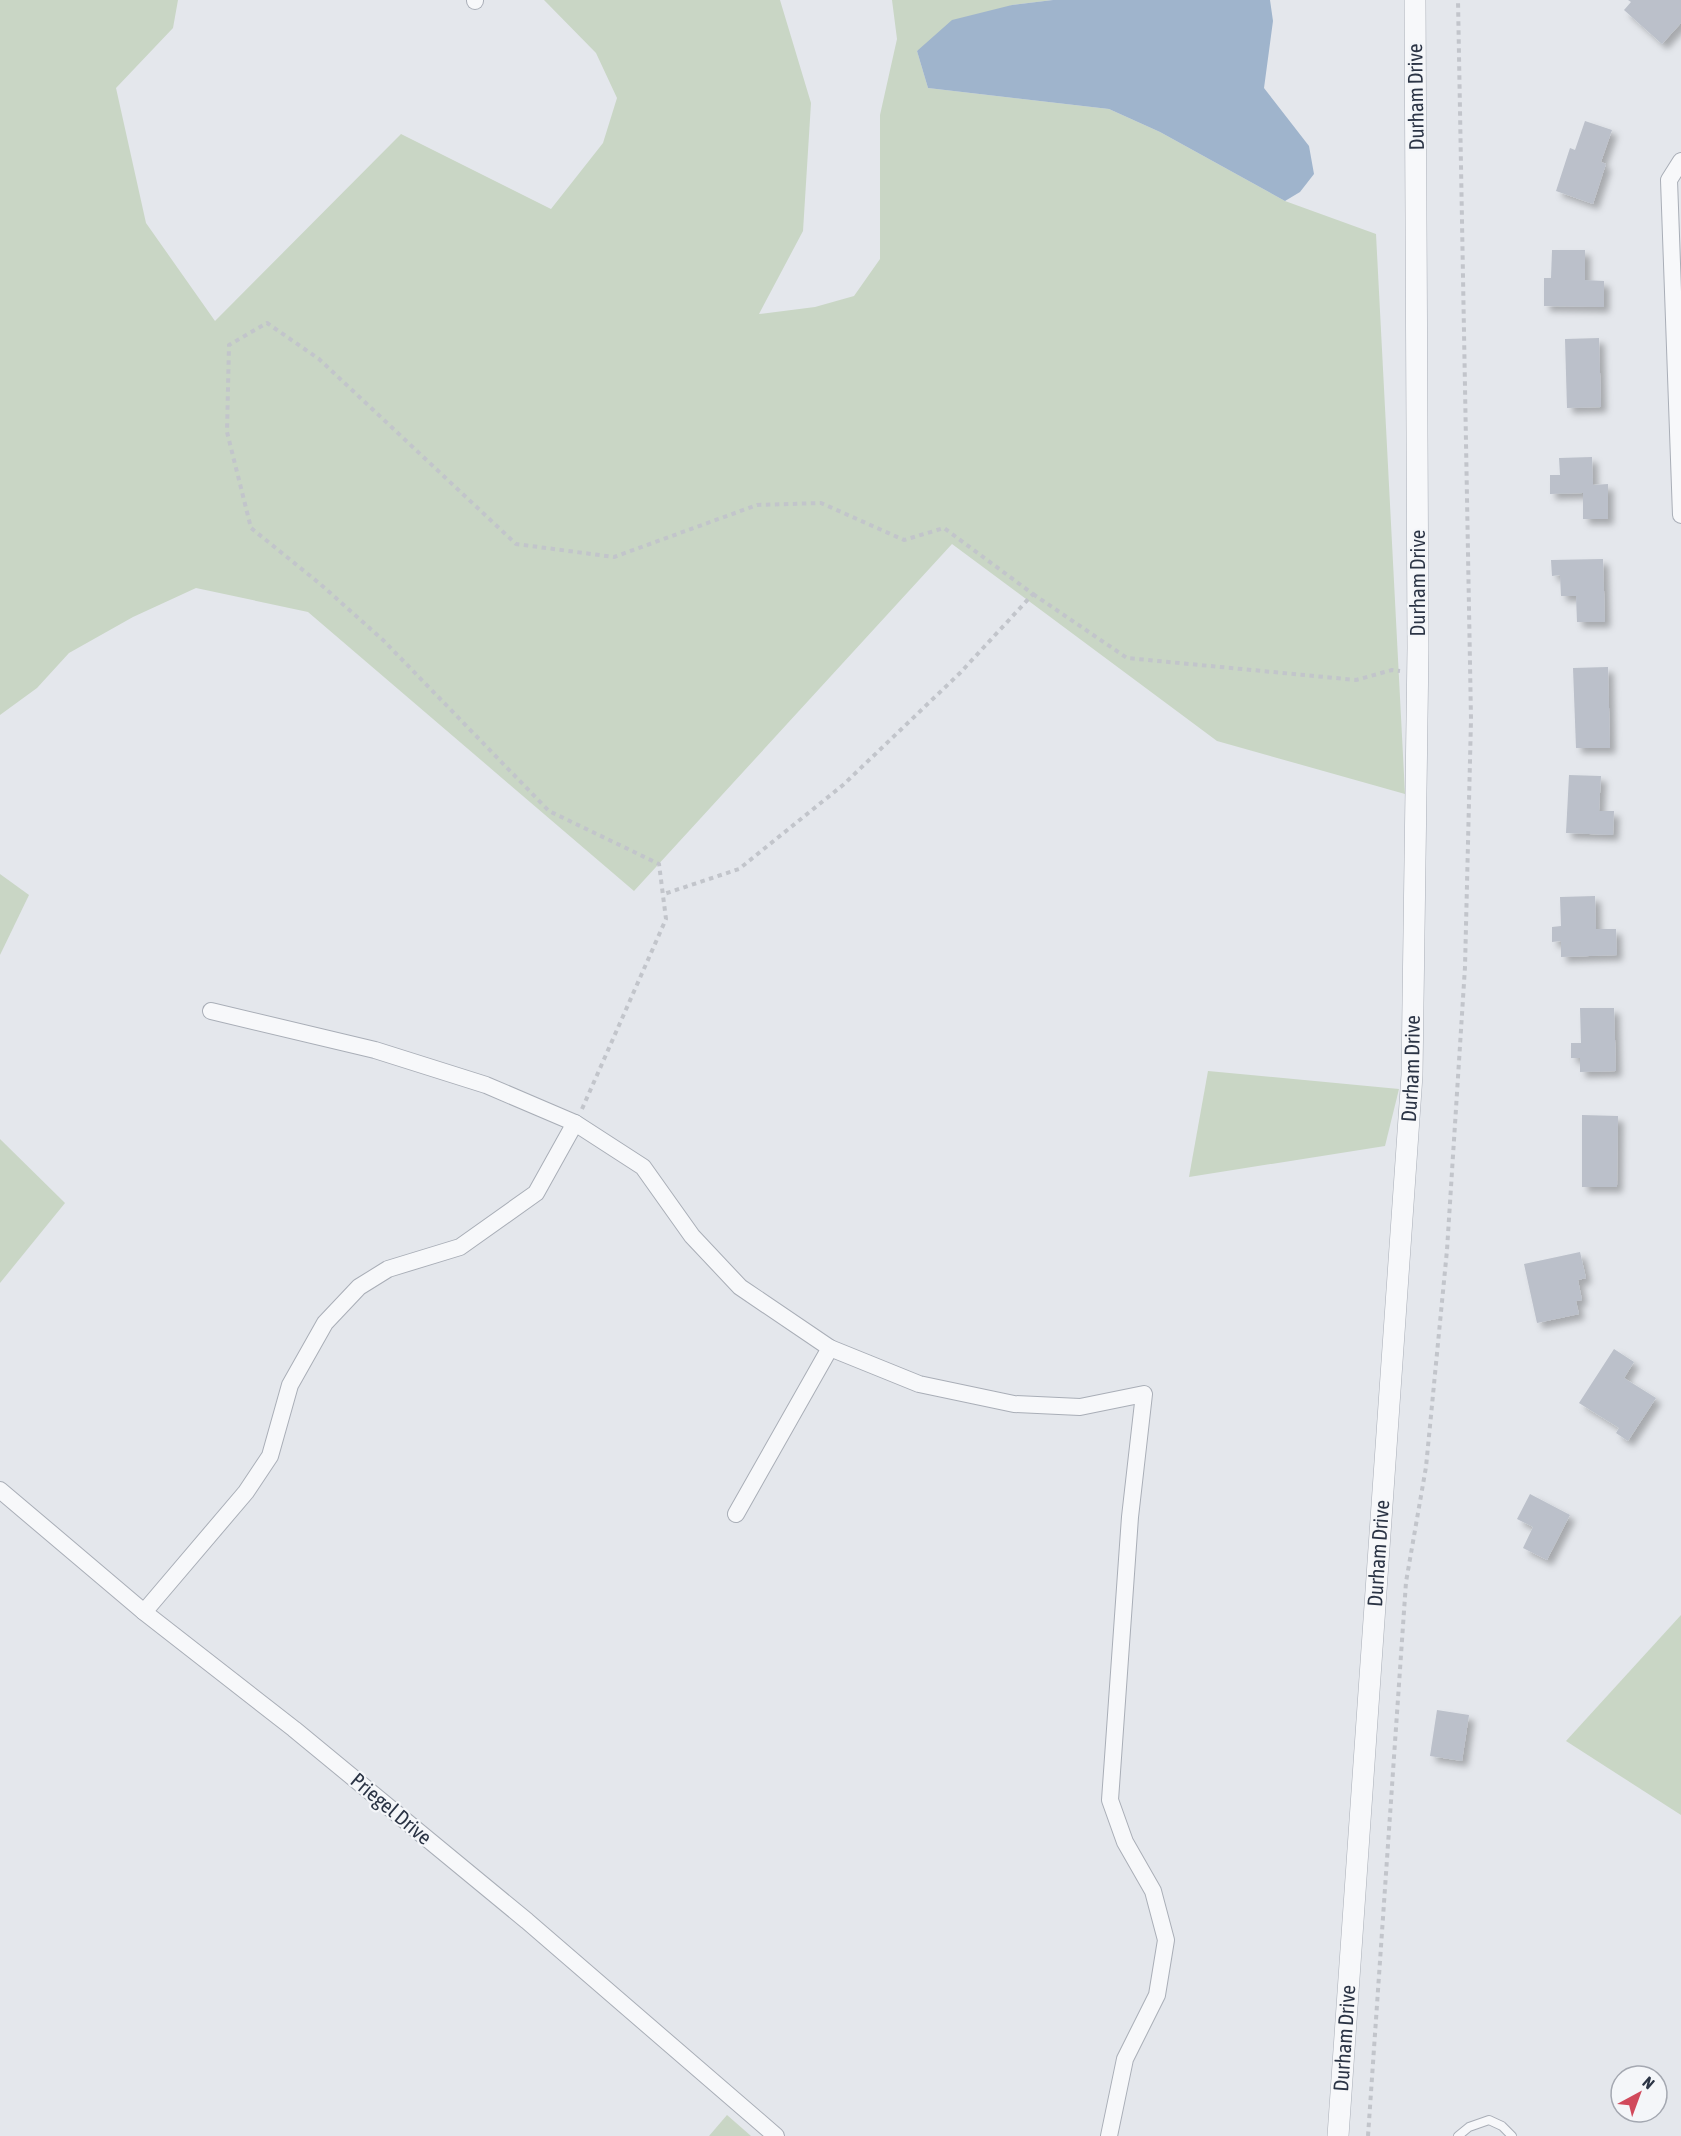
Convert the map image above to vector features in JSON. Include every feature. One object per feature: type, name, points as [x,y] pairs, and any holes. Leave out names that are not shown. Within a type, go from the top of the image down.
[{"type":"street","name":"Durham Drive","points":[[1338,2136],[1412,1075],[1418,673],[1415,0]]},
{"type":"street","points":[[1681,161],[1669,180],[1681,515]]},
{"type":"street","points":[[211,1011],[375,1050],[486,1085],[575,1123],[644,1167],[692,1236],[740,1287],[830,1348],[919,1384],[1014,1404],[1080,1407],[1144,1394],[1130,1517],[1110,1800],[1125,1842],[1153,1891],[1166,1940],[1157,1995],[1125,2059],[1109,2136]]},
{"type":"street","points":[[144,1612],[246,1492],[270,1456],[290,1385],[325,1323],[359,1287],[388,1269],[460,1247],[536,1192],[575,1123]]},
{"type":"street","points":[[736,1514],[830,1348]]},
{"type":"street","name":"Priegel Drive","points":[[0,1490],[144,1612],[294,1729],[466,1871],[772,2135]]},
{"type":"lane","points":[[1458,2136],[1469,2127],[1489,2120],[1502,2126],[1512,2136]]},
{"type":"path","points":[[1368,2136],[1407,1582],[1426,1467],[1447,1250],[1465,967],[1471,719],[1458,0]]},
{"type":"path","points":[[575,1123],[666,919],[659,864],[549,811],[383,640],[320,583],[251,528],[227,432],[229,345],[267,323],[319,359],[516,544],[614,557],[758,505],[821,503],[904,540],[944,528],[1033,594],[1127,658],[1356,680],[1392,670],[1418,673]]},
{"type":"path","points":[[664,894],[739,869],[843,785],[960,674],[1033,594]]},
{"type":"green space","points":[[0,0],[178,0],[173,28],[116,88],[146,223],[215,321],[401,134],[551,209],[603,143],[617,98],[596,53],[544,0],[780,0],[811,103],[803,231],[759,314],[815,307],[854,296],[880,259],[880,115],[897,39],[892,0],[1053,0],[1012,5],[917,51],[928,88],[1109,109],[1160,132],[1285,201],[1376,234],[1405,794],[1217,741],[952,544],[634,891],[308,612],[196,588],[133,617],[69,653],[37,688],[0,715]]},
{"type":"green space","points":[[0,874],[29,895],[0,955]]},
{"type":"green space","points":[[1208,1071],[1399,1089],[1385,1146],[1189,1177]]},
{"type":"green space","points":[[0,1139],[65,1203],[0,1283]]},
{"type":"green space","points":[[1681,1615],[1681,1815],[1566,1741]]},
{"type":"green space","points":[[727,2115],[751,2136],[709,2136]]},
{"type":"water","points":[[1053,0],[1270,0],[1273,21],[1264,88],[1309,146],[1314,174],[1300,192],[1285,201],[1160,132],[1109,109],[928,88],[917,51],[952,20],[1012,5]]},
{"type":"building","points":[[1628,0],[1681,0],[1681,23],[1662,44],[1624,10],[1631,2]]},
{"type":"building","points":[[1585,121],[1612,130],[1601,162],[1606,164],[1593,204],[1556,191],[1570,148],[1575,150]]},
{"type":"building","points":[[1552,250],[1585,250],[1585,280],[1604,281],[1604,307],[1544,306],[1544,278],[1551,278]]},
{"type":"building","points":[[1599,338],[1601,407],[1567,408],[1565,339]]},
{"type":"building","points":[[1592,457],[1593,485],[1608,484],[1608,519],[1583,519],[1583,493],[1550,494],[1550,475],[1560,475],[1559,458]]},
{"type":"building","points":[[1603,559],[1605,622],[1577,622],[1576,596],[1561,596],[1560,575],[1552,576],[1551,560]]},
{"type":"building","points":[[1608,667],[1610,748],[1576,748],[1573,668]]},
{"type":"building","points":[[1569,775],[1601,776],[1599,811],[1614,811],[1613,835],[1566,833]]},
{"type":"building","points":[[1595,896],[1596,929],[1616,929],[1617,955],[1561,957],[1561,941],[1552,942],[1552,927],[1561,926],[1560,897]]},
{"type":"building","points":[[1580,1008],[1614,1008],[1616,1071],[1580,1072],[1580,1058],[1571,1058],[1571,1043],[1581,1043]]},
{"type":"building","points":[[1582,1115],[1618,1116],[1617,1187],[1582,1187]]},
{"type":"building","points":[[1580,1252],[1586,1278],[1578,1280],[1582,1300],[1576,1301],[1579,1314],[1537,1323],[1524,1264]]},
{"type":"building","points":[[1614,1349],[1634,1362],[1624,1378],[1656,1398],[1628,1441],[1616,1433],[1619,1428],[1579,1403]]},
{"type":"building","points":[[1530,1494],[1570,1515],[1547,1560],[1523,1548],[1533,1527],[1517,1519]]},
{"type":"building","points":[[1437,1710],[1469,1715],[1462,1761],[1430,1756]]}]
